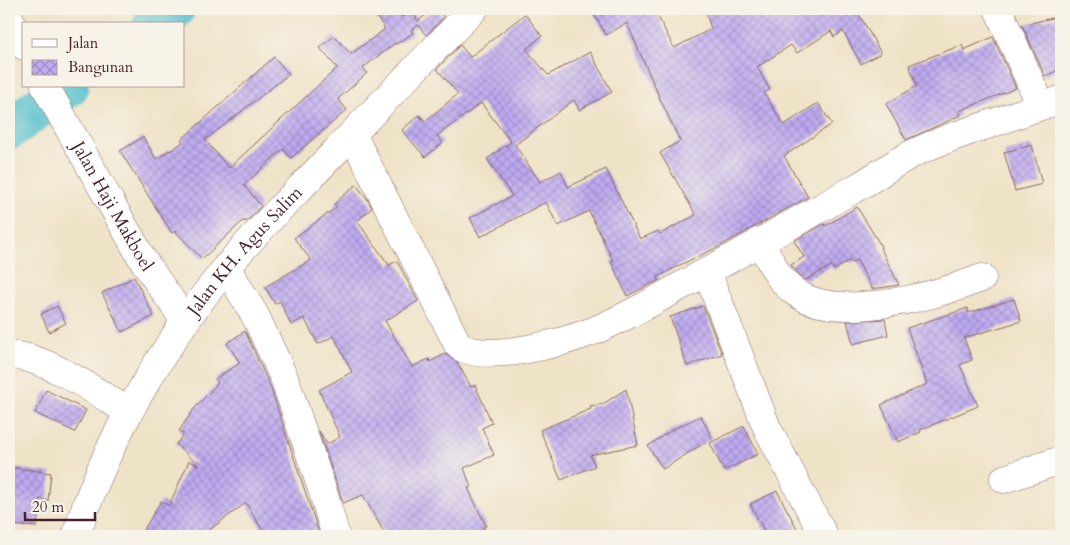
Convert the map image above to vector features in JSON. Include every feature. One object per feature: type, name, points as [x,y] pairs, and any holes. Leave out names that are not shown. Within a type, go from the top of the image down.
[{"type":"main road","name":"Jalan KH. Agus Salim","points":[[76,536],[84,510],[103,463],[129,412],[185,321],[226,267],[474,9]]},
{"type":"main road","points":[[352,134],[458,345],[467,351],[495,353],[538,348],[563,342],[594,331],[640,309],[858,187],[909,156],[951,137],[1051,103],[998,9]]},
{"type":"main road","points":[[9,18],[22,42]]},
{"type":"main road","name":"Jalan Haji Makboel","points":[[46,88],[91,171],[143,260],[185,321]]},
{"type":"main road","points":[[760,241],[780,278],[804,298],[821,304],[838,306],[901,302],[982,278]]},
{"type":"main road","points":[[226,267],[256,317],[285,380],[336,536]]},
{"type":"main road","points":[[707,272],[767,428],[824,536]]},
{"type":"main road","points":[[9,355],[36,361],[70,376],[129,412]]},
{"type":"main road","points":[[1004,479],[1061,460]]},
{"type":"building","points":[[371,9],[396,9],[402,17],[411,10],[418,21],[434,9],[437,9],[444,17],[426,35],[418,25],[411,30],[413,33],[395,43],[363,68],[367,73],[338,99],[347,110],[291,158],[283,149],[244,185],[261,206],[250,218],[245,222],[244,220],[202,259],[175,231],[172,233],[120,151],[143,137],[156,159],[170,151],[183,142],[181,140],[274,57],[289,74],[205,140],[229,168],[337,68],[320,48],[334,36],[351,54],[385,29]]},
{"type":"building","points":[[591,9],[654,9],[674,48],[711,29],[705,9],[856,9],[881,53],[861,64],[843,31],[834,37],[831,31],[797,53],[791,45],[757,67],[770,90],[764,93],[784,125],[818,103],[832,124],[784,156],[808,197],[722,245],[676,267],[658,277],[659,280],[627,296],[611,261],[613,260],[589,211],[558,226],[546,202],[480,237],[470,218],[512,196],[487,159],[511,142],[481,103],[437,136],[443,143],[425,157],[402,130],[419,115],[425,121],[458,94],[437,69],[460,45],[470,57],[525,14],[542,36],[526,49],[548,75],[590,52],[612,92],[579,110],[574,100],[515,145],[540,182],[561,171],[568,187],[606,169],[640,239],[658,231],[660,234],[696,215],[660,153],[680,141],[627,23],[606,35]]},
{"type":"building","points":[[1061,16],[1061,69],[1045,76],[1022,25]]},
{"type":"building","points":[[993,37],[1016,88],[959,111],[961,115],[906,140],[886,104],[917,86],[909,65],[962,45],[964,50]]},
{"type":"building","points":[[1032,145],[1042,184],[1015,191],[1004,152]]},
{"type":"building","points":[[356,185],[372,208],[357,221],[389,265],[397,261],[418,301],[385,321],[412,367],[429,359],[430,362],[445,354],[457,362],[471,387],[475,385],[492,423],[482,428],[494,455],[464,468],[471,487],[468,488],[486,526],[483,527],[487,536],[386,536],[363,495],[343,503],[319,431],[327,444],[340,437],[319,390],[352,372],[334,336],[318,344],[304,318],[291,325],[280,301],[275,304],[265,287],[311,260],[294,238],[337,207],[334,204]]},
{"type":"building","points":[[857,207],[881,246],[899,285],[872,289],[857,260],[852,263],[850,260],[834,270],[831,266],[806,280],[800,276],[791,265],[804,257],[794,241],[824,224],[825,226]]},
{"type":"building","points":[[134,277],[154,316],[122,332],[102,293]]},
{"type":"building","points":[[1014,299],[1021,321],[964,338],[972,360],[960,365],[978,406],[920,430],[921,432],[898,442],[881,405],[927,384],[907,328],[968,308],[968,313]]},
{"type":"building","points":[[57,306],[66,323],[49,332],[41,314]]},
{"type":"building","points":[[703,306],[722,354],[687,366],[670,317]]},
{"type":"building","points":[[885,319],[888,335],[853,344],[847,321]]},
{"type":"building","points":[[245,331],[270,386],[320,536],[266,536],[246,503],[209,530],[205,536],[140,536],[161,501],[169,506],[189,461],[199,466],[176,444],[184,434],[179,431],[194,409],[218,383],[215,379],[240,363],[227,343]]},
{"type":"building","points":[[626,389],[638,445],[590,455],[595,466],[561,480],[540,430],[591,409],[590,406],[603,404]]},
{"type":"building","points":[[46,390],[86,410],[75,432],[35,413]]},
{"type":"building","points":[[701,416],[712,438],[663,469],[648,446],[673,429]]},
{"type":"building","points":[[744,426],[758,454],[724,471],[710,443]]},
{"type":"building","points":[[9,467],[51,473],[48,501],[40,499],[37,527],[9,525]]},
{"type":"building","points":[[777,491],[801,536],[767,536],[750,504]]},
{"type":"waterway","points":[[157,22],[174,9]]},
{"type":"waterway","points":[[9,129],[65,88]]}]
